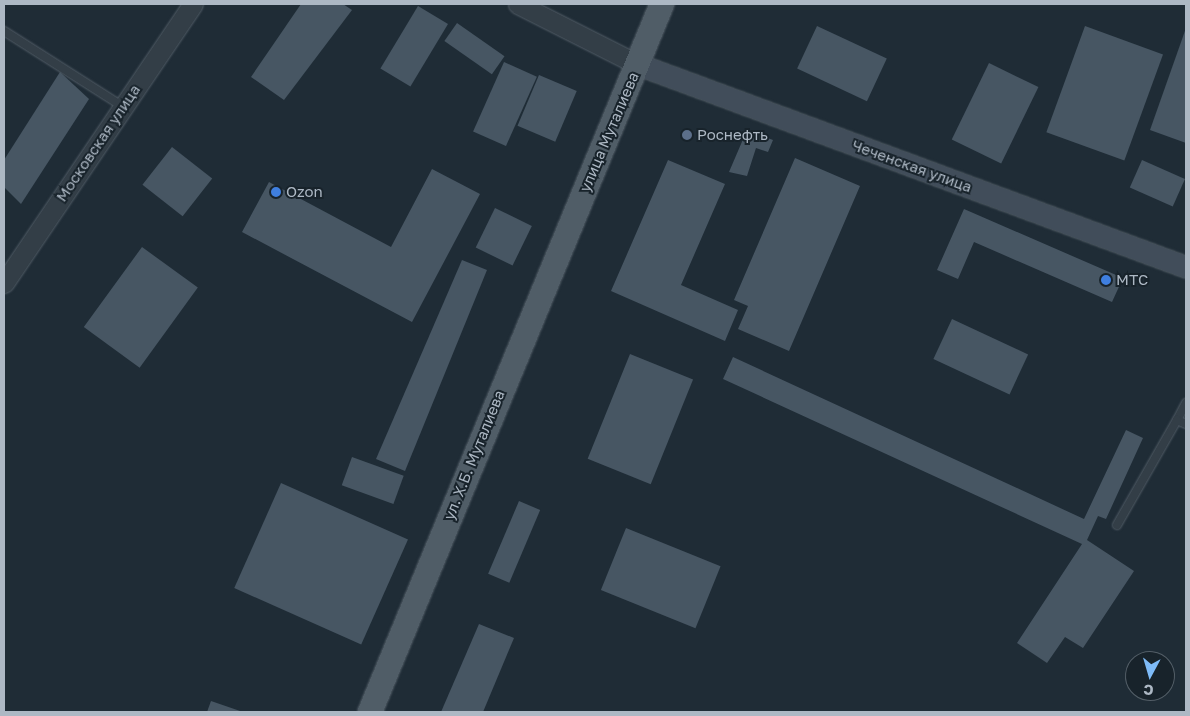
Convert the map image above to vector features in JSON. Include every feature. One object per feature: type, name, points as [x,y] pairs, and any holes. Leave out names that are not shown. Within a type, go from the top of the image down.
[{"type":"main road","points":[[637,64],[662,4]]},
{"type":"main road","name":"улица Муталиева","points":[[581,199],[637,64]]},
{"type":"main road","name":"Чеченская улица","points":[[637,64],[1186,267]]},
{"type":"main road","name":"ул. Х.Б. Муталиева","points":[[370,712],[581,199]]},
{"type":"street","name":"Московская улица","points":[[4,283],[193,4]]},
{"type":"street","points":[[518,4],[637,64]]},
{"type":"lane","points":[[4,30],[123,106]]},
{"type":"lane","points":[[1117,525],[1186,403]]},
{"type":"lane","points":[[1177,420],[1186,424]]},
{"type":"building","points":[[301,4],[343,4],[352,10],[284,100],[251,77]]},
{"type":"building","points":[[418,6],[448,24],[410,87],[380,69]]},
{"type":"building","points":[[457,23],[505,56],[492,74],[444,41]]},
{"type":"building","points":[[817,26],[887,59],[867,101],[797,69]]},
{"type":"building","points":[[1085,26],[1163,54],[1124,161],[1046,132]]},
{"type":"building","points":[[1186,28],[1186,143],[1150,130]]},
{"type":"building","points":[[504,62],[537,77],[506,146],[473,131]]},
{"type":"building","points":[[989,63],[1038,87],[1001,164],[952,139]]},
{"type":"building","points":[[60,72],[89,99],[21,204],[4,187],[4,160]]},
{"type":"building","points":[[539,75],[577,91],[555,142],[518,126]]},
{"type":"building","points":[[747,130],[773,140],[768,152],[756,148],[747,176],[729,172]]},
{"type":"building","points":[[172,147],[212,178],[183,216],[142,185]]},
{"type":"building","points":[[795,158],[860,186],[789,351],[738,329],[748,306],[734,300]]},
{"type":"building","points":[[668,160],[725,184],[681,285],[738,310],[725,341],[611,291]]},
{"type":"building","points":[[1142,160],[1185,179],[1173,207],[1130,187]]},
{"type":"building","points":[[432,169],[480,194],[412,322],[242,232],[269,182],[391,247]]},
{"type":"building","points":[[495,208],[532,226],[513,266],[476,248]]},
{"type":"building","points":[[964,209],[1123,278],[1112,302],[974,242],[958,279],[937,270]]},
{"type":"building","points":[[142,247],[198,288],[140,368],[84,327]]},
{"type":"building","points":[[462,260],[487,270],[405,471],[376,459]]},
{"type":"building","points":[[952,319],[1028,354],[1010,394],[933,359]]},
{"type":"building","points":[[630,354],[693,379],[651,484],[588,459]]},
{"type":"building","points":[[733,357],[1084,519],[1126,430],[1143,438],[1106,519],[1098,516],[1087,540],[1134,571],[1083,648],[1065,637],[1047,663],[1017,643],[1082,544],[723,379]]},
{"type":"building","points":[[352,457],[404,476],[393,504],[342,485]]},
{"type":"building","points":[[281,483],[408,540],[361,645],[234,588]]},
{"type":"building","points":[[519,501],[540,510],[509,583],[488,574]]},
{"type":"building","points":[[626,528],[721,566],[695,628],[601,590]]},
{"type":"building","points":[[479,624],[514,638],[483,712],[441,712]]},
{"type":"building","points":[[211,701],[243,712],[207,712]]},
{"type":"place","name":"Роснефть","points":[[687,135]]},
{"type":"place","name":"Ozon","points":[[276,192]]},
{"type":"place","name":"МТС","points":[[1106,280]]}]
